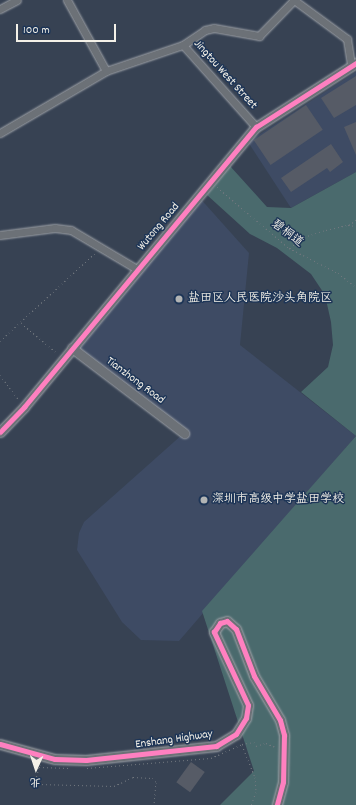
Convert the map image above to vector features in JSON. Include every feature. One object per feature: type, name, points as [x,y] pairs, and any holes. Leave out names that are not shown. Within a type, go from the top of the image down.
[{"type":"street","points":[[0,9],[17,0]]},
{"type":"street","points":[[67,0],[106,71]]},
{"type":"street","points":[[183,45],[205,30],[214,28],[260,36],[294,0],[346,39],[353,64]]},
{"type":"street","name":"Jingtou West Street","points":[[0,133],[106,71],[183,45],[256,127]]},
{"type":"street","name":"Wutong Road","points":[[0,432],[24,407],[256,127],[353,64]]},
{"type":"street","points":[[0,235],[55,228],[79,233],[100,248],[137,269]]},
{"type":"street","name":"Tianzhong Road","points":[[72,348],[184,433]]},
{"type":"street","name":"Enshang Highway","points":[[0,744],[55,759],[86,760],[216,746],[236,734],[246,718],[248,705],[214,632],[220,623],[227,621],[236,629],[254,676],[280,720],[284,735],[283,782],[277,805]]},
{"type":"path","points":[[289,248],[304,237],[348,225],[356,220]]},
{"type":"path","points":[[348,225],[356,226]]},
{"type":"path","points":[[0,341],[100,248]]},
{"type":"path","points":[[20,323],[63,359]]},
{"type":"path","points":[[0,375],[24,407]]},
{"type":"path","points":[[86,768],[212,758],[242,744],[254,742],[256,746],[266,743],[284,751]]},
{"type":"path","points":[[242,744],[255,777],[256,792],[252,805]]},
{"type":"path","points":[[42,756],[35,781],[38,784],[114,786],[133,776],[152,778],[156,782],[154,805]]},
{"type":"path","points":[[39,767],[71,768]]},
{"type":"shaded area","points":[[356,72],[356,172],[291,208],[248,142]]},
{"type":"shaded area","name":"深圳市高级中学盐田学校","points":[[198,196],[249,253],[240,345],[356,436],[179,641],[141,640],[122,622],[77,550],[79,533],[84,522],[184,433],[72,348]]},
{"type":"green space","points":[[230,166],[267,207],[291,208],[356,172],[356,436],[301,392],[328,367],[333,345],[331,322],[325,295],[311,274],[277,248],[250,234],[207,195]]},
{"type":"green space","points":[[356,436],[356,805],[220,805],[254,771],[202,611]]},
{"type":"building","points":[[356,76],[356,105],[334,118],[321,98]]},
{"type":"building","points":[[306,105],[323,130],[271,165],[254,140]]},
{"type":"building","points":[[356,122],[356,155],[344,127]]},
{"type":"building","points":[[331,144],[343,162],[330,172],[327,168],[291,192],[281,178]]},
{"type":"building","points":[[191,762],[205,772],[190,792],[176,782]]},
{"type":"cycle path","points":[[0,432],[24,407],[256,127],[356,63]]},
{"type":"cycle path","points":[[0,744],[55,759],[86,760],[216,746],[236,734],[246,718],[248,705],[214,632],[220,623],[227,621],[236,629],[254,676],[280,720],[284,735],[283,782],[277,805]]},
{"type":"place","name":"盐田区人民医院沙头角院区","points":[[179,299]]},
{"type":"place","name":"深圳市高级中学盐田学校","points":[[204,500]]}]
